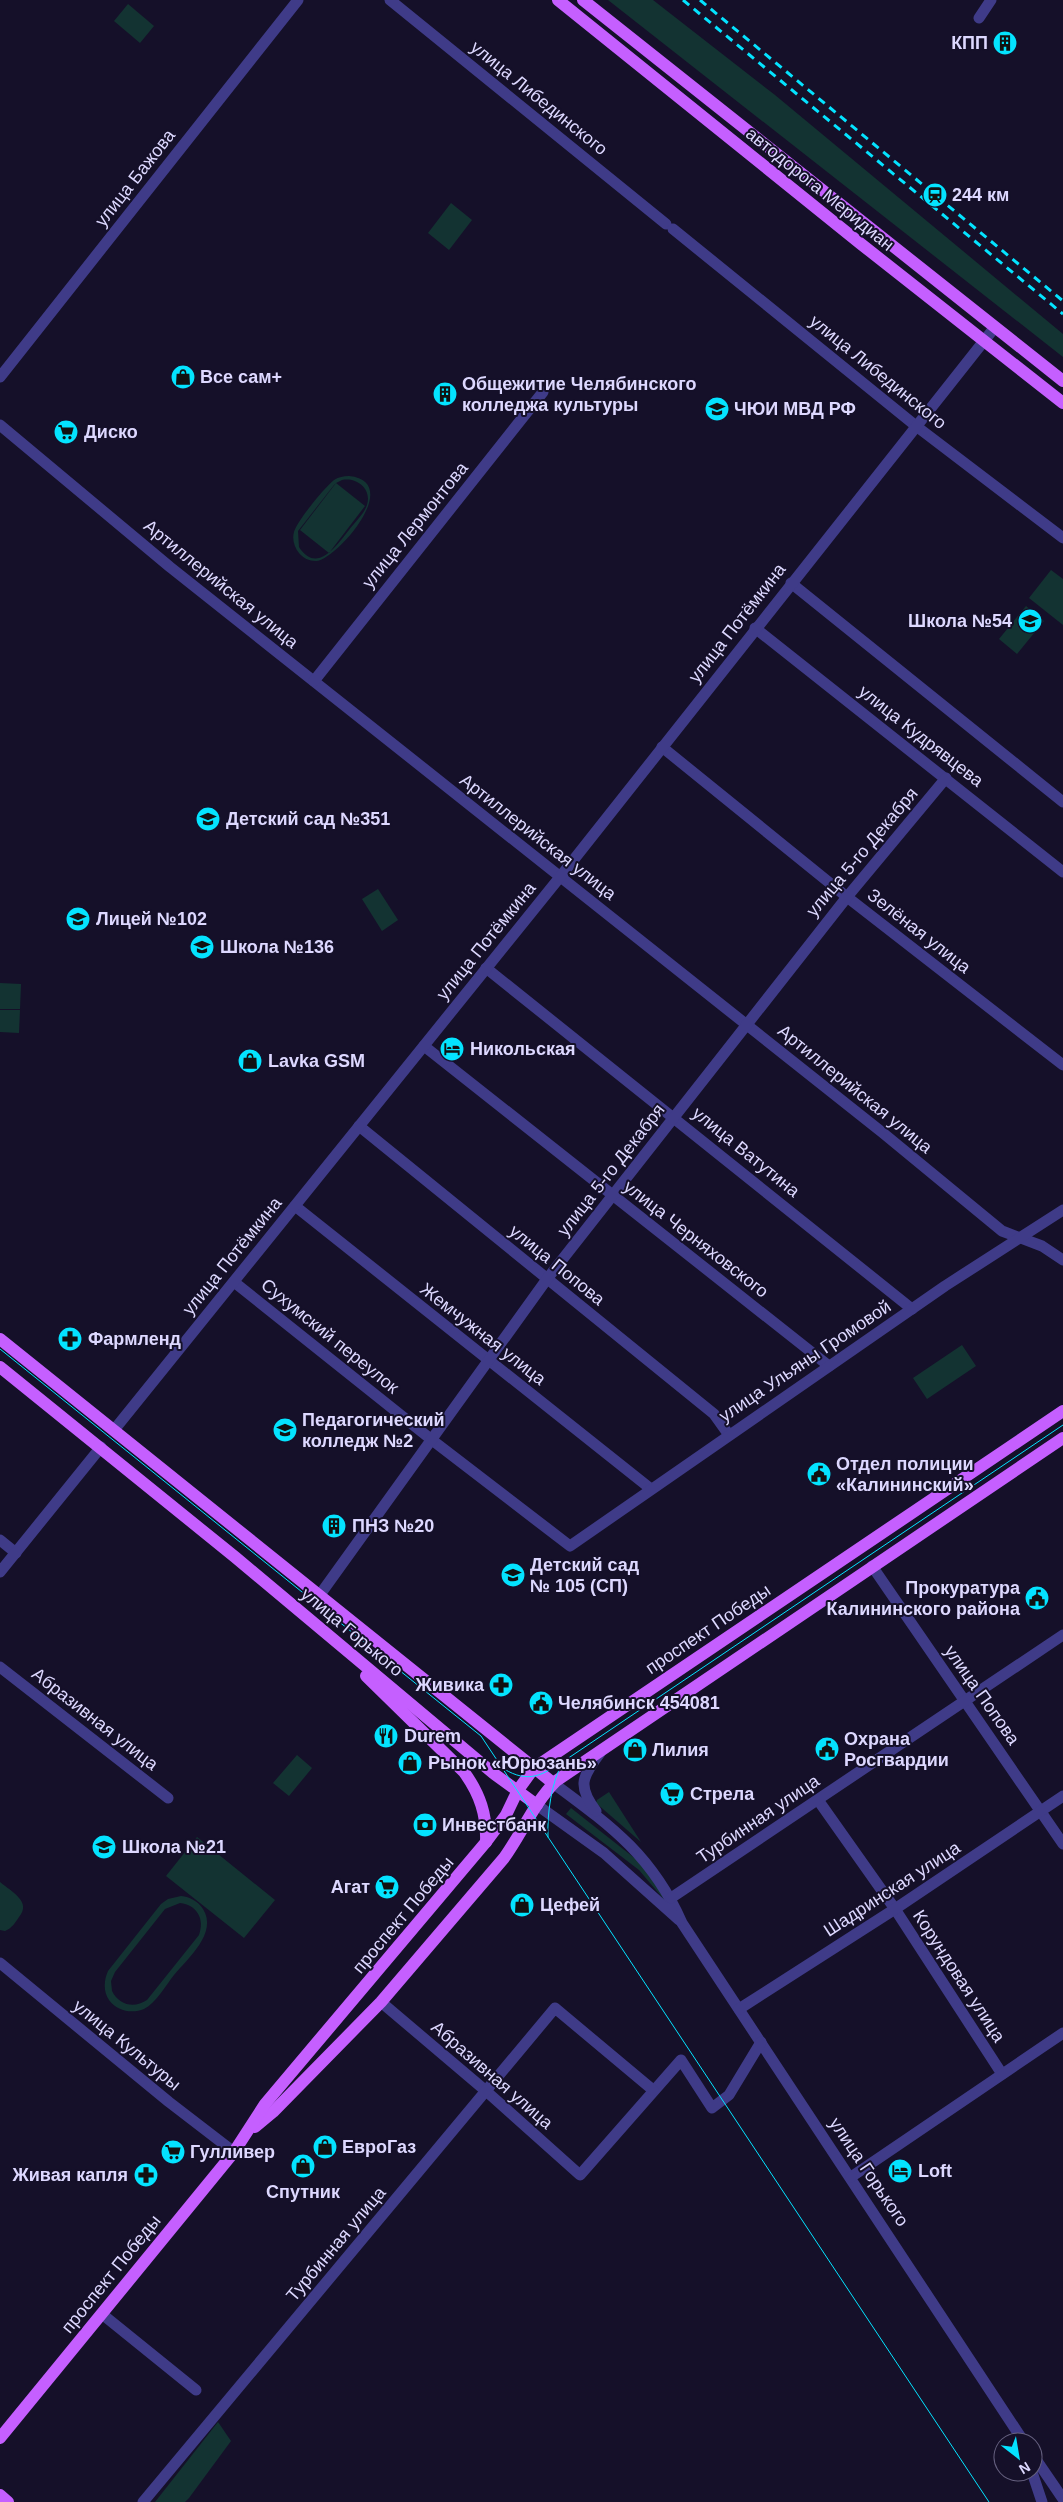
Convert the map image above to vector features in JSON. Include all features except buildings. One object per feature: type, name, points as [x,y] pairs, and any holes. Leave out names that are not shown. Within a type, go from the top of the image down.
[{"type":"main road","name":"автодорога Меридиан","points":[[558,0],[1063,403]]},
{"type":"main road","name":"автодорога Меридиан","points":[[583,0],[1063,380]]},
{"type":"main road","name":"улица Горького","points":[[0,1339],[553,1783]]},
{"type":"main road","name":"улица Горького","points":[[0,1367],[235,1557],[493,1773],[537,1805]]},
{"type":"main road","name":"проспект Победы","points":[[0,2438],[234,2152],[249,2132],[265,2104],[486,1842],[506,1815],[518,1790],[534,1768],[1063,1411]]},
{"type":"main road","name":"улица Потёмкина","points":[[101,1447],[114,1430]]},
{"type":"main road","name":"проспект Победы","points":[[249,2132],[274,2112],[381,2002],[504,1858],[553,1783],[1063,1438]]},
{"type":"main road","points":[[235,1557],[250,1540]]},
{"type":"main road","points":[[349,1653],[366,1677],[464,1772],[474,1785],[484,1810],[487,1824],[486,1842]]},
{"type":"main road","points":[[0,2495],[8,2502]]},
{"type":"street","name":"улица Бажова","points":[[0,377],[298,0]]},
{"type":"street","name":"улица Либединского","points":[[390,0],[916,426],[1063,538]]},
{"type":"street","points":[[979,18],[991,0]]},
{"type":"street","name":"улица Потёмкина","points":[[114,1430],[560,877],[755,628],[995,327]]},
{"type":"street","name":"улица Лермонтова","points":[[314,681],[543,392]]},
{"type":"street","name":"Артиллерийская улица","points":[[0,425],[170,567],[746,1024],[1002,1231],[1042,1246],[1063,1260]]},
{"type":"street","name":"улица Кудрявцева","points":[[791,583],[1063,802]]},
{"type":"street","name":"улица Кудрявцева","points":[[755,628],[1063,872]]},
{"type":"street","name":"Зелёная улица","points":[[662,747],[847,897],[1063,1065]]},
{"type":"street","name":"улица 5-го Декабря","points":[[319,1596],[547,1279],[847,897],[946,778]]},
{"type":"street","name":"улица Ватутина","points":[[486,968],[675,1117],[912,1309]]},
{"type":"street","name":"улица Черняховского","points":[[424,1046],[830,1366]]},
{"type":"street","name":"улица Попова","points":[[359,1126],[714,1414],[729,1435]]},
{"type":"street","name":"Жемчужная улица","points":[[294,1206],[651,1489]]},
{"type":"street","name":"улица Ульяны Громовой","points":[[570,1546],[912,1309],[1063,1210]]},
{"type":"street","name":"Сухумский переулок","points":[[234,1282],[432,1440],[570,1546]]},
{"type":"street","name":"улица Потёмкина","points":[[0,1572],[101,1447]]},
{"type":"street","points":[[0,1540],[16,1552]]},
{"type":"street","name":"улица Попова","points":[[872,1566],[1063,1844]]},
{"type":"street","name":"Турбинная улица","points":[[671,1898],[1063,1635]]},
{"type":"street","name":"Абразивная улица","points":[[0,1667],[168,1798]]},
{"type":"street","name":"улица Горького","points":[[604,1747],[587,1771],[583,1784],[586,1798],[605,1822]]},
{"type":"street","name":"улица Горького","points":[[553,1783],[625,1838],[643,1857],[671,1898],[682,1923],[1018,2432]]},
{"type":"street","name":"Шадринская улица","points":[[739,2009],[895,1909],[1063,1796]]},
{"type":"street","name":"Корундовая улица","points":[[818,1800],[895,1909],[1002,2074]]},
{"type":"street","name":"улица Горького","points":[[537,1805],[604,1853],[682,1923]]},
{"type":"street","name":"улица Культуры","points":[[0,1963],[164,2098],[234,2152]]},
{"type":"street","name":"Абразивная улица","points":[[381,2002],[486,2091],[580,2175],[653,2090]]},
{"type":"street","name":"Турбинная улица","points":[[143,2502],[555,2008],[653,2090]]},
{"type":"street","points":[[851,2177],[1063,2033]]},
{"type":"street","points":[[653,2090],[681,2060],[712,2108],[729,2096],[761,2042]]},
{"type":"street","points":[[102,2314],[196,2390]]},
{"type":"street","points":[[1043,2470],[1063,2499]]},
{"type":"street","points":[[1035,2482],[1042,2502]]},
{"type":"green space","points":[[608,0],[653,0],[775,95],[1063,334],[1063,357]]},
{"type":"green space","points":[[128,4],[154,26],[140,43],[114,21]]},
{"type":"green space","points":[[451,203],[472,220],[449,250],[428,233]]},
{"type":"green space","points":[[349,476],[364,481],[370,492],[368,506],[361,521],[350,536],[325,558],[316,561],[306,559],[299,553],[293,540],[296,527],[312,504],[334,480]],"holes":[[[342,480],[353,480],[365,489],[368,499],[366,508],[339,543],[320,558],[306,555],[299,547],[298,531],[336,483]]]},
{"type":"green space","points":[[336,483],[365,506],[329,553],[300,530]]},
{"type":"green space","points":[[1051,570],[1063,579],[1063,625],[1029,598]]},
{"type":"green space","points":[[1026,606],[1044,621],[1017,654],[999,639]]},
{"type":"green space","points":[[378,889],[398,920],[382,931],[362,899]]},
{"type":"green space","points":[[0,983],[21,984],[20,1009],[0,1009]]},
{"type":"green space","points":[[0,1010],[20,1010],[19,1033],[0,1032]]},
{"type":"green space","points":[[962,1345],[976,1366],[927,1399],[913,1378]]},
{"type":"green space","points":[[297,1755],[312,1768],[289,1796],[273,1783]]},
{"type":"green space","points":[[609,1792],[641,1842],[596,1803],[597,1800]]},
{"type":"green space","points":[[571,1808],[642,1864],[672,1909],[639,1870],[566,1814]]},
{"type":"green space","points":[[197,1837],[275,1900],[244,1938],[166,1876]]},
{"type":"green space","points":[[0,1882],[19,1898],[23,1907],[15,1923],[5,1931],[0,1930]]},
{"type":"green space","points":[[181,1896],[191,1898],[199,1904],[207,1918],[204,1936],[193,1953],[153,2003],[144,2009],[135,2011],[120,2009],[112,2004],[106,1993],[105,1982],[108,1971],[161,1904],[168,1899]],"holes":[[[180,1903],[186,1904],[195,1910],[200,1918],[201,1929],[199,1935],[147,2000],[132,2005],[119,2000],[112,1991],[111,1981],[115,1972],[165,1909]]]},
{"type":"green space","points":[[218,2422],[231,2441],[189,2498],[185,2502],[155,2502]]},
{"type":"tram line","points":[[0,1349],[481,1736],[989,2502]]},
{"type":"tram line","points":[[504,1769],[513,1774],[528,1777],[542,1774],[556,1766],[1063,1425]]},
{"type":"tram line","points":[[548,1837],[551,1799],[555,1779],[563,1762]]},
{"type":"railway","points":[[683,0],[1063,314]]},
{"type":"railway","points":[[700,0],[1063,301]]},
{"type":"place","name":"КПП","points":[[1005,43]]},
{"type":"place","name":"244 км","points":[[935,195]]},
{"type":"place","name":"Все сам+","points":[[183,377]]},
{"type":"place","name":"Общежитие Челябинского колледжа культуры","points":[[445,394]]},
{"type":"place","name":"ЧЮИ МВД РФ","points":[[717,409]]},
{"type":"place","name":"Диско","points":[[66,432]]},
{"type":"place","name":"Школа №54","points":[[1030,621]]},
{"type":"place","name":"Детский сад №351","points":[[208,819]]},
{"type":"place","name":"Лицей №102","points":[[78,919]]},
{"type":"place","name":"Школа №136","points":[[202,947]]},
{"type":"place","name":"Никольская","points":[[452,1049]]},
{"type":"place","name":"Lavka GSM","points":[[250,1061]]},
{"type":"place","name":"Фармленд","points":[[70,1339]]},
{"type":"place","name":"Педагогический колледж №2","points":[[285,1430]]},
{"type":"place","name":"Отдел полиции «Калининский»","points":[[819,1474]]},
{"type":"place","name":"ПНЗ №20","points":[[334,1526]]},
{"type":"place","name":"Детский сад № 105 (СП)","points":[[513,1575]]},
{"type":"place","name":"Прокуратура Калининского района","points":[[1037,1598]]},
{"type":"place","name":"Живика","points":[[501,1685]]},
{"type":"place","name":"Челябинск 454081","points":[[541,1703]]},
{"type":"place","name":"Durem","points":[[386,1736]]},
{"type":"place","name":"Охрана Росгвардии","points":[[827,1749]]},
{"type":"place","name":"Лилия","points":[[635,1750]]},
{"type":"place","name":"Рынок «Юрюзань»","points":[[410,1763]]},
{"type":"place","name":"Стрела","points":[[672,1794]]},
{"type":"place","name":"Инвестбанк","points":[[425,1825]]},
{"type":"place","name":"Школа №21","points":[[104,1847]]},
{"type":"place","name":"Агат","points":[[387,1887]]},
{"type":"place","name":"Цефей","points":[[522,1905]]},
{"type":"place","name":"ЕвроГаз","points":[[325,2147]]},
{"type":"place","name":"Гулливер","points":[[173,2152]]},
{"type":"place","name":"Спутник","points":[[303,2166]]},
{"type":"place","name":"Loft","points":[[900,2171]]},
{"type":"place","name":"Живая капля","points":[[146,2175]]}]
